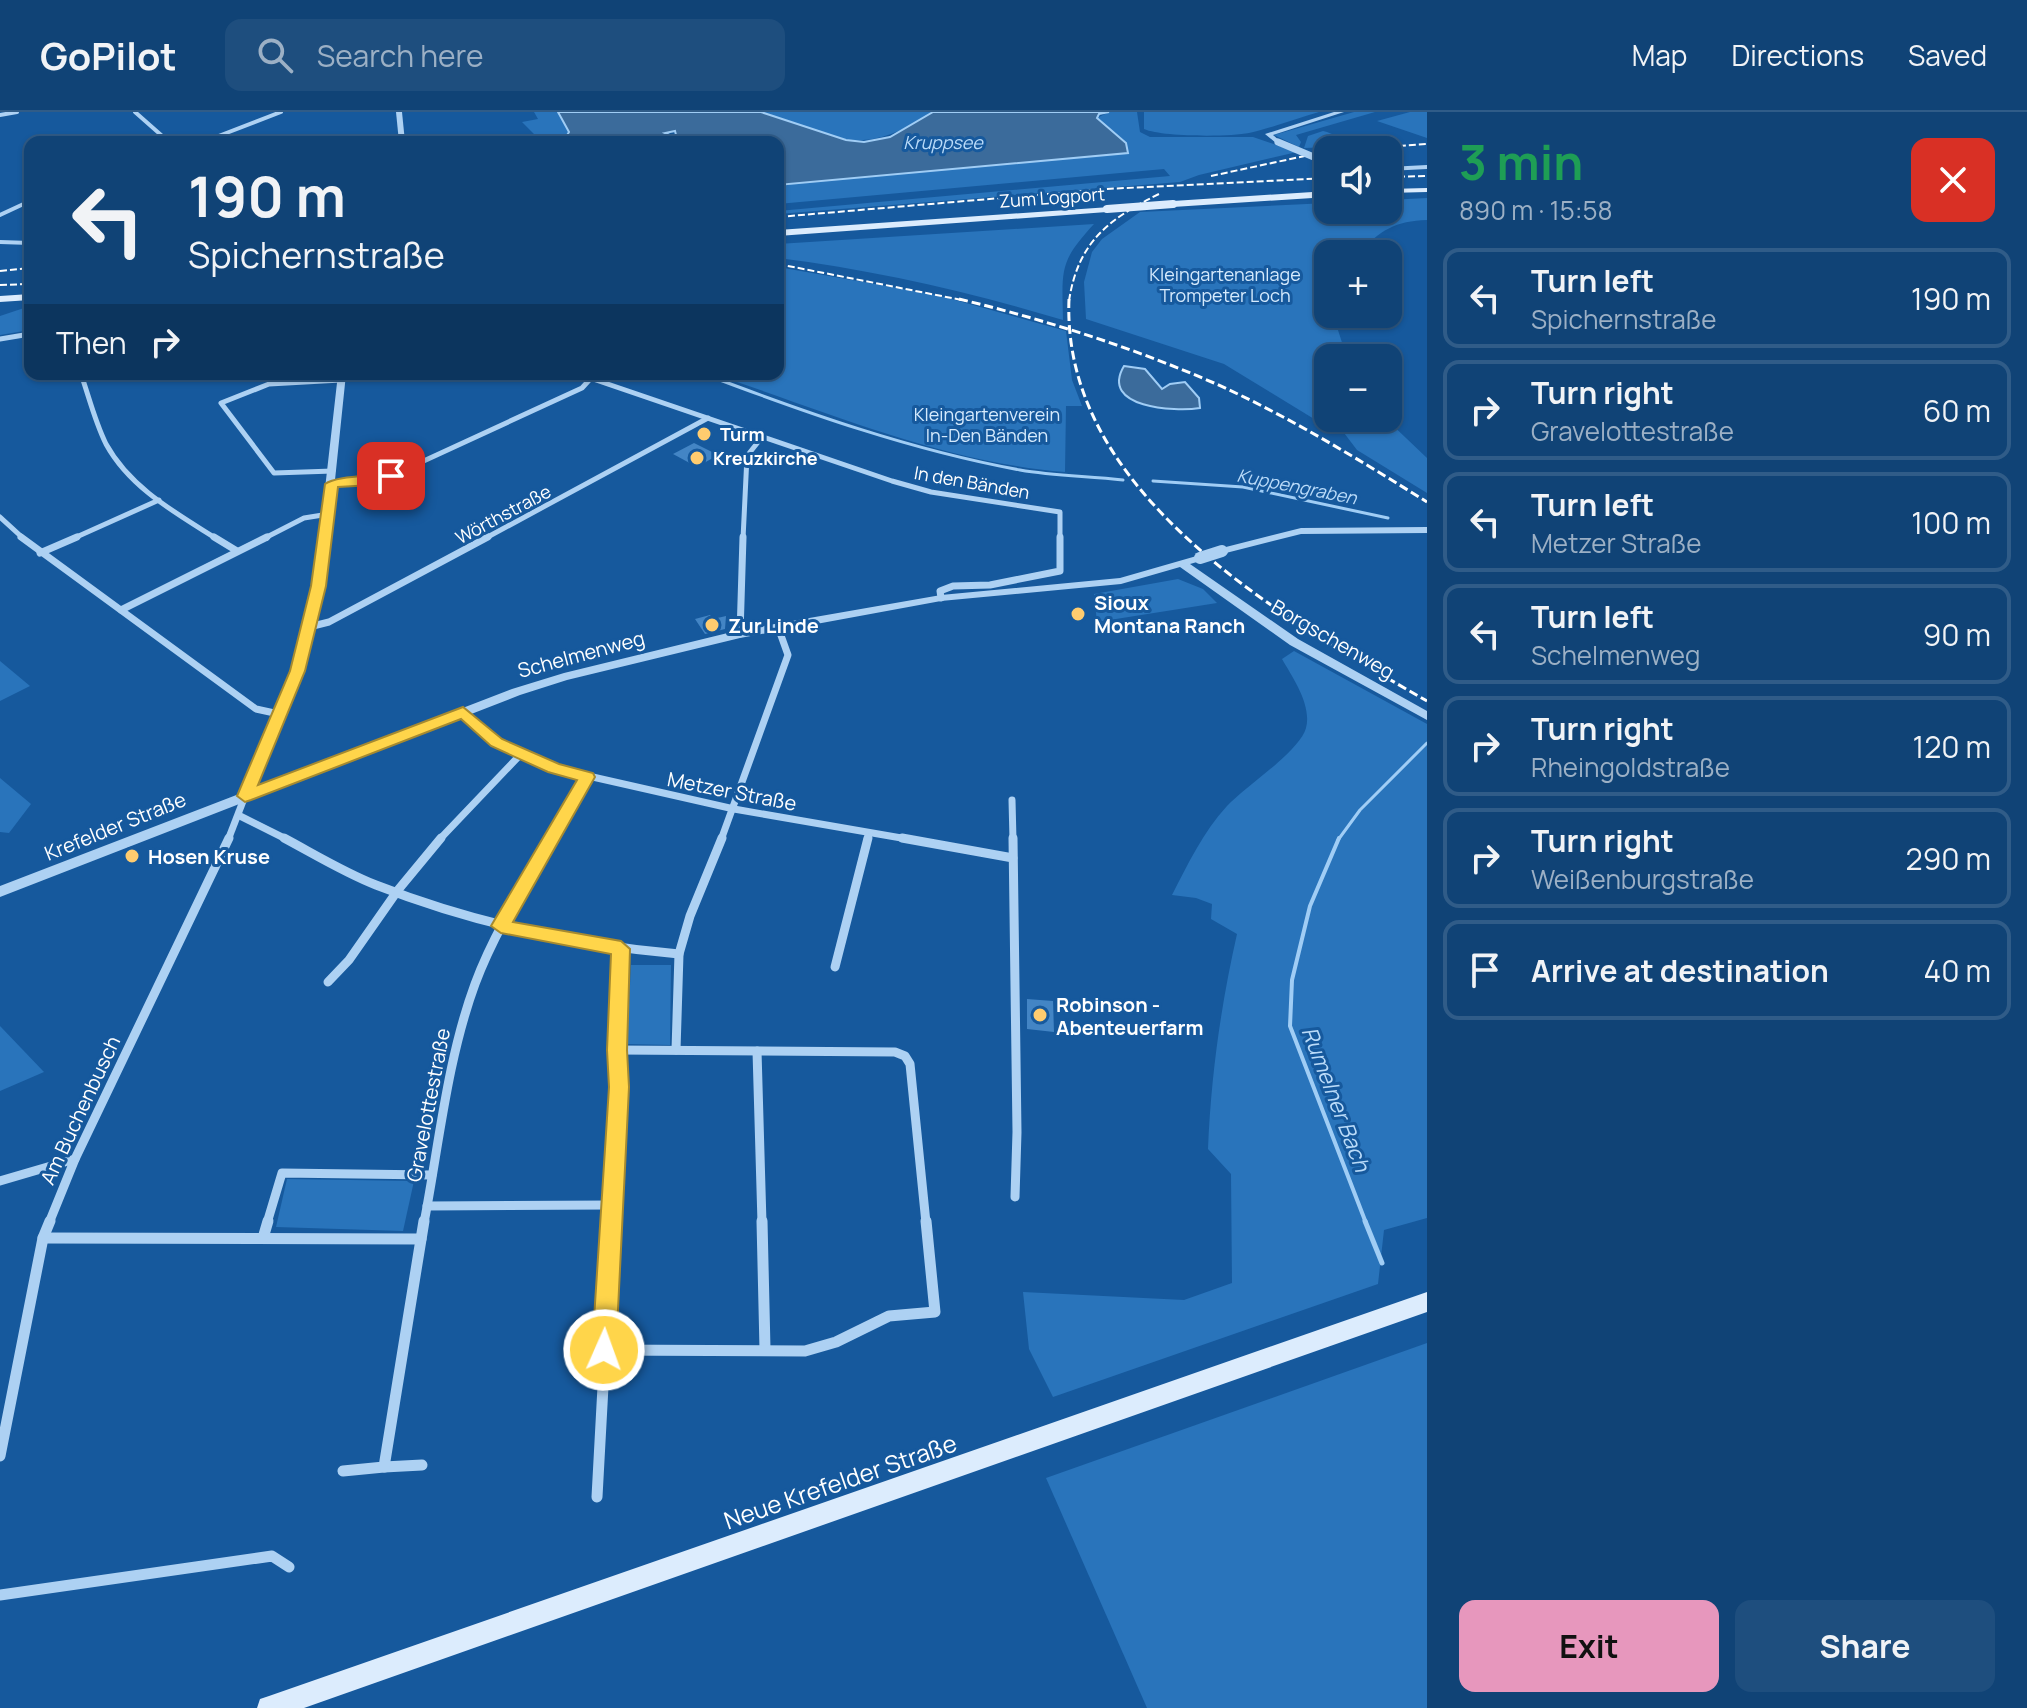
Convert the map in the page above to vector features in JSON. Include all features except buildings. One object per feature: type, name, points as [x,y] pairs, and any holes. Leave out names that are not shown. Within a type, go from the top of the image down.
[{"type":"main road","points":[[1402,191],[1427,190]]},
{"type":"main road","name":"Zum Logport","points":[[784,233],[1314,195]]},
{"type":"main road","points":[[0,299],[24,297]]},
{"type":"main road","name":"Neue Krefelder Straße","points":[[269,1708],[1427,1302]]},
{"type":"street","points":[[0,115],[17,112]]},
{"type":"street","points":[[135,112],[163,136]]},
{"type":"street","points":[[219,136],[281,112]]},
{"type":"street","points":[[399,112],[401,136]]},
{"type":"street","points":[[1314,157],[1270,138],[1268,134],[1341,112]]},
{"type":"street","points":[[1402,168],[1427,167]]},
{"type":"street","points":[[0,215],[24,204]]},
{"type":"street","points":[[0,242],[24,243]]},
{"type":"street","points":[[0,339],[24,335]]},
{"type":"street","points":[[83,380],[107,445],[136,481],[159,500],[237,551]]},
{"type":"street","points":[[310,380],[269,384],[260,391],[233,395],[221,403],[274,473],[333,471]]},
{"type":"street","points":[[245,796],[297,671],[309,627],[329,514],[341,380]]},
{"type":"street","points":[[332,484],[373,482],[402,472],[582,388],[587,380]]},
{"type":"street","name":"In den Bänden","points":[[601,380],[931,492],[1054,509],[1060,512],[1060,571]]},
{"type":"street","name":"Wörthstraße","points":[[309,627],[329,622],[708,418]]},
{"type":"street","points":[[740,634],[738,623],[747,456],[762,437]]},
{"type":"street","points":[[40,553],[159,500]]},
{"type":"street","points":[[121,610],[304,518],[329,514]]},
{"type":"street","points":[[0,517],[40,553],[256,709],[279,714]]},
{"type":"street","name":"Schelmenweg","points":[[245,796],[564,677],[740,634],[941,598],[1121,581],[1301,531],[1427,530]]},
{"type":"street","name":"Borgschenweg","points":[[1183,564],[1294,642],[1427,716]]},
{"type":"street","name":"Schelmenweg","points":[[941,598],[940,591],[953,586],[990,585],[1060,571]]},
{"type":"street","points":[[676,1050],[679,954],[690,916],[734,809],[788,655],[778,627]]},
{"type":"street","name":"Metzer Straße","points":[[463,713],[482,732],[521,754],[587,777],[734,809],[1013,858]]},
{"type":"street","points":[[328,982],[350,964],[395,893],[456,820],[521,754]]},
{"type":"street","name":"Gravelottestraße","points":[[384,1467],[432,1175],[460,1032],[475,984],[501,926],[587,777]]},
{"type":"street","name":"Am Buchenbusch","points":[[0,1456],[43,1238],[75,1159],[240,816],[245,796]]},
{"type":"street","name":"Krefelder Straße","points":[[0,892],[245,796]]},
{"type":"street","points":[[1012,800],[1017,1132],[1015,1197]]},
{"type":"street","points":[[240,816],[395,893],[501,926],[621,949],[679,954]]},
{"type":"street","points":[[835,967],[869,833]]},
{"type":"street","points":[[597,1497],[619,1087],[617,1050],[621,949]]},
{"type":"street","points":[[604,1350],[805,1351],[827,1348],[884,1318],[910,1312],[935,1312],[910,1064],[905,1056],[895,1052],[617,1050]]},
{"type":"street","points":[[757,1051],[765,1349]]},
{"type":"street","points":[[0,1181],[75,1159]]},
{"type":"street","points":[[263,1238],[282,1173],[432,1175]]},
{"type":"street","points":[[427,1206],[611,1205]]},
{"type":"street","points":[[43,1238],[421,1239]]},
{"type":"street","points":[[343,1471],[422,1465]]},
{"type":"street","points":[[0,1595],[272,1556],[289,1567]]},
{"type":"green space","points":[[534,112],[558,112],[569,132],[567,136],[536,136],[522,122],[538,119]]},
{"type":"green space","points":[[761,112],[932,112],[886,136],[848,140],[808,130]]},
{"type":"green space","points":[[1109,112],[1137,112],[1140,132],[1150,137],[1253,137],[1297,152],[1180,182],[784,214],[784,210],[1170,176],[1164,169],[784,203],[784,184],[1127,153],[1126,143],[1097,118]]},
{"type":"green space","points":[[1144,112],[1319,112],[1249,133],[1212,136],[1165,134],[1144,129]]},
{"type":"green space","points":[[1354,112],[1375,112],[1296,135],[1301,142],[1299,147],[1274,135]]},
{"type":"green space","points":[[1410,112],[1427,112],[1427,138],[1377,121]]},
{"type":"green space","points":[[1323,131],[1336,136],[1314,136],[1314,148],[1304,148],[1308,136]]},
{"type":"green space","name":"Kleingartenanlage Trompeter Loch","points":[[1427,198],[1427,220],[1402,223],[1402,199]]},
{"type":"green space","name":"Kleingartenanlage Trompeter Loch","points":[[1314,204],[1314,224],[1400,224],[1373,240],[1314,240],[1314,328],[1337,328],[1342,344],[1314,344],[1314,419],[1224,364],[1086,319],[1084,282],[1092,252],[1102,239],[1140,212]]},
{"type":"green space","points":[[1094,224],[1074,248],[1065,267],[1063,320],[922,283],[784,259],[784,244]]},
{"type":"green space","name":"Kleingartenverein In-Den Bänden","points":[[784,268],[937,295],[1066,331],[1072,380],[1082,406],[1066,406],[1065,472],[974,458],[843,419],[730,380],[784,380]]},
{"type":"green space","points":[[24,308],[24,331],[0,335],[0,316]]},
{"type":"green space","name":"Kleingartenanlage Trompeter Loch","points":[[1343,432],[1400,432],[1427,458],[1427,493],[1357,450]]},
{"type":"green space","points":[[1178,579],[1203,589],[1217,603],[1097,622],[1094,594]]},
{"type":"green space","points":[[1294,651],[1427,724],[1427,1218],[1384,1230],[1378,1284],[1053,1397],[1029,1349],[1023,1292],[1184,1300],[1232,1283],[1231,1174],[1208,1149],[1218,1040],[1237,934],[1211,919],[1212,904],[1172,895],[1196,849],[1218,816],[1302,737],[1306,728],[1306,710],[1282,659]]},
{"type":"green space","points":[[0,661],[30,686],[0,701]]},
{"type":"green space","points":[[0,778],[31,804],[9,833],[0,832]]},
{"type":"green space","points":[[631,965],[671,965],[670,1045],[627,1044]]},
{"type":"green space","points":[[0,1026],[44,1072],[0,1091]]},
{"type":"green space","points":[[287,1179],[414,1181],[403,1231],[276,1227]]},
{"type":"green space","points":[[1427,1343],[1427,1708],[1147,1708],[1046,1478]]},
{"type":"water","name":"Kruppsee","points":[[558,112],[761,112],[846,140],[864,142],[890,137],[933,112],[1109,112],[1099,114],[1097,118],[1126,143],[1128,153],[784,184],[784,136],[676,136],[675,131],[665,133],[672,136],[567,136],[569,132]]},
{"type":"water","points":[[1124,366],[1145,369],[1162,389],[1170,384],[1185,382],[1199,398],[1200,408],[1158,408],[1130,399],[1122,391],[1119,380]]},
{"type":"waterway","name":"Kuppengraben","points":[[721,380],[899,441],[979,462],[1033,472],[1123,480]]},
{"type":"waterway","name":"Kuppengraben","points":[[1153,481],[1243,487],[1388,518]]},
{"type":"waterway","name":"Rumelner Bach","points":[[1338,840],[1360,810],[1427,743]]},
{"type":"waterway","name":"Rumelner Bach","points":[[1338,840],[1310,906],[1292,980],[1290,1026],[1366,1223]]},
{"type":"waterway","name":"Rumelner Bach","points":[[1365,1221],[1382,1263]]},
{"type":"railway","points":[[1402,146],[1427,144]]},
{"type":"railway","points":[[1211,176],[1314,154]]},
{"type":"railway","points":[[1402,177],[1427,176]]},
{"type":"railway","points":[[784,216],[1106,189],[1314,179]]},
{"type":"railway","points":[[1069,300],[1080,262],[1099,234],[1126,212],[1161,193]]},
{"type":"railway","points":[[784,265],[966,301]]},
{"type":"railway","points":[[0,271],[24,269]]},
{"type":"railway","points":[[0,285],[24,284]]},
{"type":"railway","points":[[959,299],[966,301]]},
{"type":"railway","points":[[1069,300],[1072,330]]},
{"type":"railway","points":[[966,301],[1072,330]]},
{"type":"railway","points":[[1072,330],[1151,358],[1242,396],[1349,454],[1427,502]]},
{"type":"railway","points":[[1072,330],[1076,369],[1101,432],[1140,489],[1190,541],[1247,588],[1308,630],[1427,701]]},
{"type":"place","name":"Turm","points":[[704,434]]},
{"type":"place","name":"Kreuzkirche","points":[[697,458]]},
{"type":"place","name":"Sioux Montana Ranch","points":[[1078,614]]},
{"type":"place","name":"Zur Linde","points":[[712,625]]},
{"type":"place","name":"Hosen Kruse","points":[[132,856]]},
{"type":"place","name":"Robinson - Abenteuerfarm","points":[[1040,1015]]},
{"type":"route","points":[[391,476],[373,482],[332,484],[319,586],[297,671],[245,796],[463,713],[496,742],[553,768],[587,777],[501,926],[621,949],[617,1050],[619,1087],[604,1350]]}]
